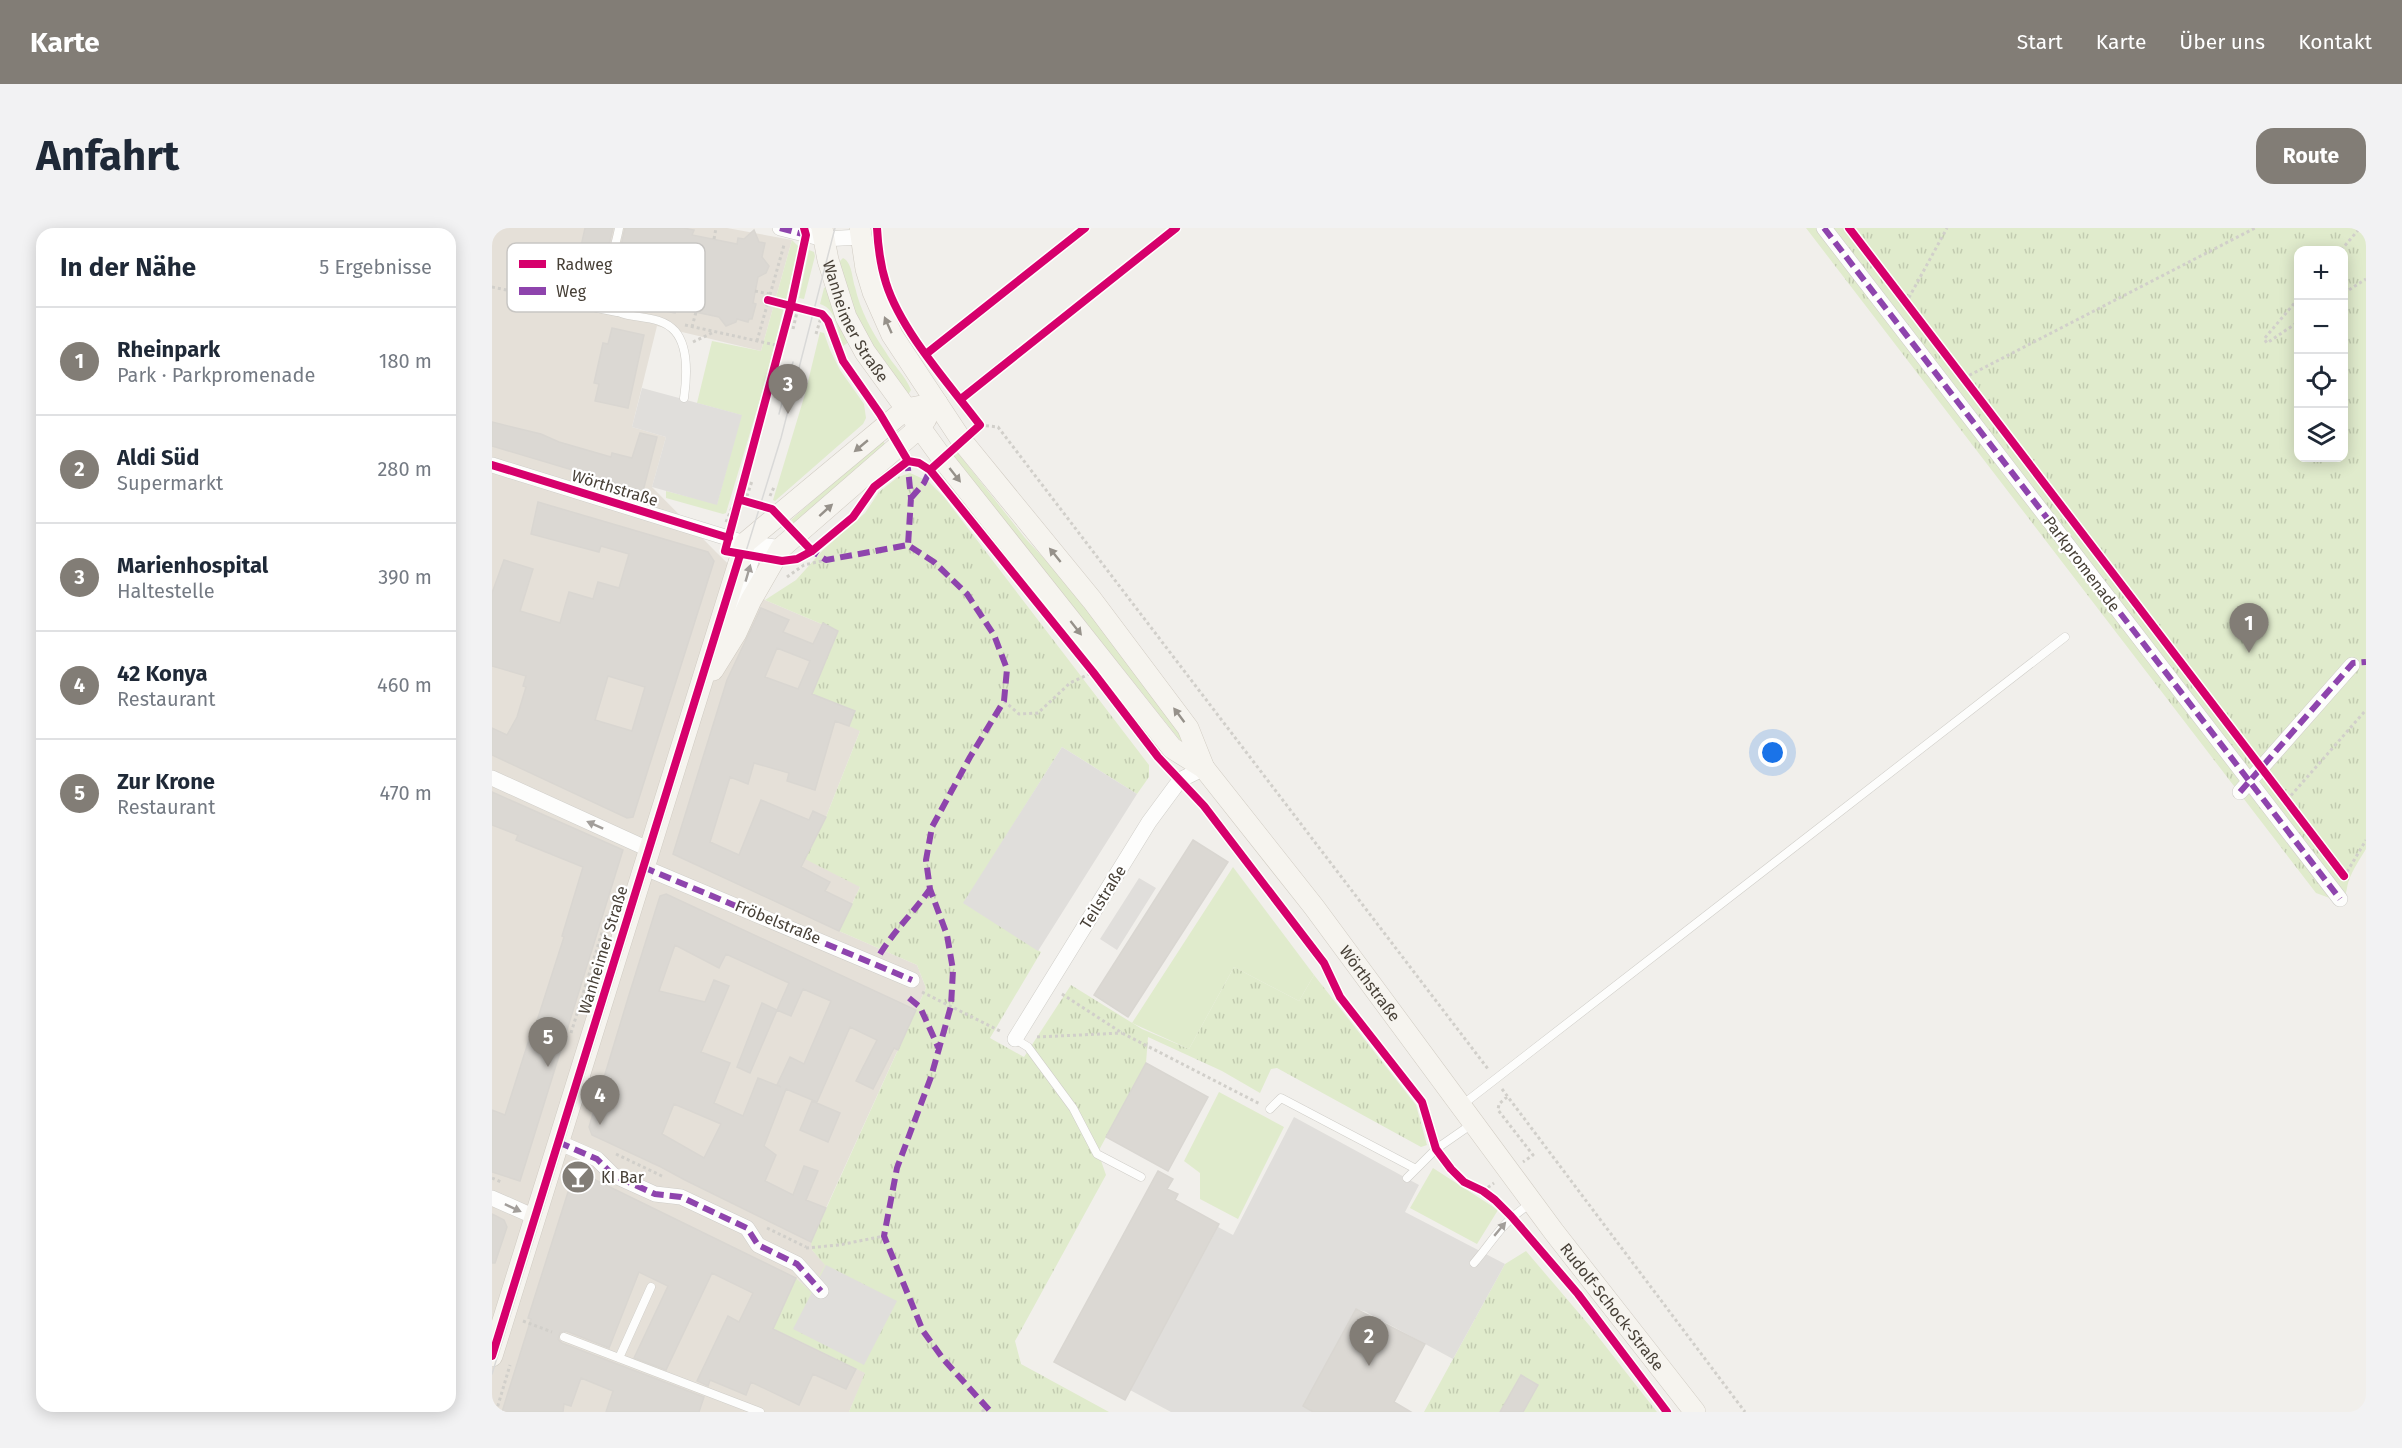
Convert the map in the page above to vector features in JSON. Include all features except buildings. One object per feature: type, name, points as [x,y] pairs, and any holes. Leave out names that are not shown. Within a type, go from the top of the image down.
[{"type":"street","name":"Parkpromenade","points":[[1824,228],[2244,787],[2337,896]]},
{"type":"street","points":[[784,229],[823,233],[860,233]]},
{"type":"street","name":"Wanheimer Straße","points":[[823,233],[828,260],[846,317],[865,352],[919,428]]},
{"type":"street","name":"Wanheimer Straße","points":[[700,689],[727,648],[778,554],[919,428],[937,403],[892,334],[873,292],[860,233]]},
{"type":"street","points":[[732,539],[779,515],[906,409],[937,403]]},
{"type":"street","name":"Wörthstraße","points":[[937,403],[962,441],[1092,600],[1188,728],[1204,768],[1314,907],[1533,1202]]},
{"type":"street","name":"Wörthstraße","points":[[919,428],[1172,748],[1204,768]]},
{"type":"street","name":"Wörthstraße","points":[[492,465],[778,554]]},
{"type":"street","points":[[727,648],[754,551],[732,539]]},
{"type":"street","name":"Wanheimer Straße","points":[[492,1356],[700,689],[732,539]]},
{"type":"street","points":[[2244,787],[2352,665]]},
{"type":"street","name":"Teilstraße","points":[[1015,1039],[1149,822],[1180,780],[1204,768]]},
{"type":"street","name":"Fröbelstraße","points":[[492,778],[646,858],[912,980]]},
{"type":"street","points":[[558,1142],[597,1159],[613,1175],[655,1194],[681,1197],[747,1228],[758,1245],[797,1264],[821,1291]]},
{"type":"street","points":[[492,1198],[535,1217]]},
{"type":"street","name":"Rudolf-Schock-Straße","points":[[1533,1202],[1695,1412]]},
{"type":"lane","points":[[616,243],[619,228]]},
{"type":"lane","points":[[613,312],[659,320],[678,334],[685,349],[687,374],[684,398]]},
{"type":"lane","points":[[1407,1178],[1467,1115],[1496,1080],[2065,637]]},
{"type":"lane","points":[[1015,1039],[1028,1047],[1073,1107],[1097,1154],[1141,1178]]},
{"type":"lane","points":[[1270,1109],[1281,1098],[1416,1169]]},
{"type":"lane","points":[[1474,1263],[1511,1216],[1533,1202]]},
{"type":"lane","points":[[619,1358],[651,1287]]},
{"type":"lane","points":[[564,1337],[760,1412]]},
{"type":"path","points":[[714,239],[716,228]]},
{"type":"path","points":[[1906,303],[1947,228]]},
{"type":"path","points":[[1964,378],[2255,228]]},
{"type":"path","points":[[2344,246],[2360,228]]},
{"type":"path","points":[[757,341],[784,229]]},
{"type":"path","points":[[2348,290],[2366,279]]},
{"type":"path","points":[[492,287],[507,290]]},
{"type":"path","points":[[755,291],[769,294]]},
{"type":"path","points":[[2294,304],[2264,339],[2267,343],[2294,325]]},
{"type":"path","points":[[793,329],[798,308]]},
{"type":"path","points":[[692,327],[696,312]]},
{"type":"path","points":[[816,334],[822,314]]},
{"type":"path","points":[[659,320],[780,346]]},
{"type":"path","points":[[685,349],[697,339],[715,332]]},
{"type":"path","points":[[980,425],[998,427],[1496,1080],[1745,1412]]},
{"type":"path","points":[[732,539],[743,501],[752,481]]},
{"type":"path","points":[[743,501],[772,509],[779,515]]},
{"type":"path","points":[[778,554],[787,561],[805,555]]},
{"type":"path","points":[[779,583],[804,565],[826,560]]},
{"type":"path","points":[[1004,702],[1019,714],[1038,713],[1070,683],[1093,672]]},
{"type":"path","points":[[2287,800],[2366,710]]},
{"type":"path","points":[[2337,896],[2344,876],[2366,840]]},
{"type":"path","points":[[912,980],[920,991],[1015,1039],[1122,1033]]},
{"type":"path","points":[[1048,985],[1122,1033],[1270,1109]]},
{"type":"path","points":[[797,1264],[806,1247],[839,1245],[884,1236]]},
{"type":"path","points":[[523,1321],[564,1337]]},
{"type":"path","points":[[982,1412],[986,1408]]},
{"type":"shaded area","points":[[492,228],[727,228],[792,240],[761,351],[657,326],[632,427],[666,437],[652,487],[716,552],[765,600],[838,631],[860,731],[826,817],[860,887],[839,931],[917,965],[926,988],[826,1208],[812,1250],[826,1265],[811,1293],[797,1278],[774,1329],[866,1373],[849,1412],[492,1412]]},
{"type":"shaded area","points":[[642,388],[742,415],[717,505],[652,487],[666,437],[632,427]]},
{"type":"shaded area","points":[[1062,747],[1137,794],[1038,951],[963,903]]},
{"type":"shaded area","points":[[1139,878],[1156,888],[1117,950],[1100,939]]},
{"type":"shaded area","points":[[1294,1117],[1419,1185],[1405,1212],[1505,1264],[1453,1359],[1366,1312],[1356,1309],[1303,1406],[1312,1412],[1171,1412],[1130,1390],[1218,1227],[1233,1235]]},
{"type":"shaded area","points":[[826,1265],[897,1301],[864,1365],[793,1329]]},
{"type":"green space","points":[[1806,228],[2366,228],[2366,849],[2351,876],[2343,899],[2335,900],[2316,893]]},
{"type":"green space","points":[[792,240],[799,247],[765,383],[726,513],[666,498],[666,491],[717,504],[741,415],[697,403],[712,341],[761,351]]},
{"type":"green space","points":[[809,250],[814,252],[815,256],[804,299],[799,298]]},
{"type":"green space","points":[[843,258],[850,267],[857,296],[867,320],[911,390],[908,395],[860,325],[838,263]]},
{"type":"green space","points":[[826,287],[849,342],[843,346],[836,321],[830,311],[820,304]]},
{"type":"green space","points":[[820,332],[824,333],[840,370],[864,404],[866,418],[863,424],[775,501],[773,500],[805,394]]},
{"type":"green space","points":[[882,439],[885,444],[795,524],[791,520]]},
{"type":"green space","points":[[958,453],[1025,538],[1065,581],[1169,713],[1183,744],[953,456]]},
{"type":"green space","points":[[910,473],[928,481],[944,497],[1149,765],[1149,777],[1137,794],[1062,747],[964,903],[1041,952],[990,1038],[1024,1057],[1071,985],[1142,1029],[1189,1049],[1234,967],[1299,1001],[1314,975],[1416,1105],[1427,1145],[1421,1147],[1277,1068],[1271,1069],[1260,1093],[1222,1071],[1148,1037],[1146,1063],[1098,1152],[1106,1175],[1015,1341],[1021,1364],[1109,1412],[849,1412],[865,1373],[774,1329],[769,1339],[765,1299],[783,1307],[796,1278],[811,1292],[825,1265],[812,1250],[811,1242],[926,988],[917,965],[839,931],[860,887],[805,859],[826,817],[860,731],[849,726],[855,711],[812,694],[838,631],[765,600],[796,580],[823,550],[865,513],[879,492],[898,477]]},
{"type":"green space","points":[[1233,867],[1314,975],[1299,1001],[1234,967],[1189,1049],[1132,1023]]},
{"type":"green space","points":[[1219,1092],[1284,1127],[1238,1219],[1200,1199],[1200,1173],[1184,1161]]},
{"type":"green space","points":[[1433,1168],[1498,1210],[1477,1244],[1410,1208]]},
{"type":"green space","points":[[1526,1251],[1589,1325],[1657,1412],[1424,1412],[1505,1264]]},
{"type":"tram line","points":[[492,1374],[781,438],[835,228]]},
{"type":"tram line","points":[[779,414],[793,362]]},
{"type":"tram line","points":[[540,1188],[700,672]]},
{"type":"tram line","points":[[492,1340],[511,1280]]},
{"type":"marked path","points":[[780,228],[806,235]]},
{"type":"marked path","points":[[1824,228],[2340,899]]},
{"type":"marked path","points":[[907,459],[911,498],[908,545]]},
{"type":"marked path","points":[[911,498],[924,483],[931,468]]},
{"type":"marked path","points":[[816,548],[812,551],[826,560],[908,545],[934,562],[967,594],[994,635],[1007,669],[1004,701],[932,827],[926,860],[930,889],[947,935],[953,970],[951,1006],[931,1077],[897,1168],[884,1236],[923,1331],[944,1360],[991,1412]]},
{"type":"marked path","points":[[2240,792],[2353,663],[2366,662]]},
{"type":"marked path","points":[[643,867],[912,980]]},
{"type":"marked path","points":[[880,954],[930,889]]},
{"type":"marked path","points":[[909,998],[920,1007],[939,1049]]},
{"type":"marked path","points":[[558,1142],[597,1159],[613,1175],[655,1194],[681,1197],[747,1228],[758,1245],[797,1264],[821,1291]]},
{"type":"cycle path","points":[[804,228],[806,235],[791,305],[725,551],[782,561],[797,559],[812,551],[853,517],[874,487],[908,461],[919,463],[930,470],[1093,672],[1158,757],[1204,806],[1324,963],[1340,997],[1422,1102],[1436,1149],[1451,1169],[1464,1182],[1495,1200],[1511,1216],[1578,1294],[1667,1412]]},
{"type":"cycle path","points":[[877,228],[884,276],[893,301],[927,357],[980,425],[930,470]]},
{"type":"cycle path","points":[[926,354],[1085,228]]},
{"type":"cycle path","points":[[961,399],[1176,228]]},
{"type":"cycle path","points":[[1849,228],[2344,876]]},
{"type":"cycle path","points":[[768,300],[822,314],[828,321],[843,361],[880,414],[908,461]]},
{"type":"cycle path","points":[[492,465],[729,538]]},
{"type":"cycle path","points":[[741,500],[772,509],[812,551]]},
{"type":"cycle path","points":[[492,1356],[740,555]]},
{"type":"place","name":"Marienhospital","points":[[788,414]]},
{"type":"place","name":"Rheinpark","points":[[2249,653]]},
{"type":"place","name":"Zur Krone","points":[[548,1067]]},
{"type":"place","name":"42 Konya","points":[[600,1125]]},
{"type":"place","name":"KI Bar","points":[[578,1177]]},
{"type":"place","name":"Aldi Süd","points":[[1369,1366]]}]
